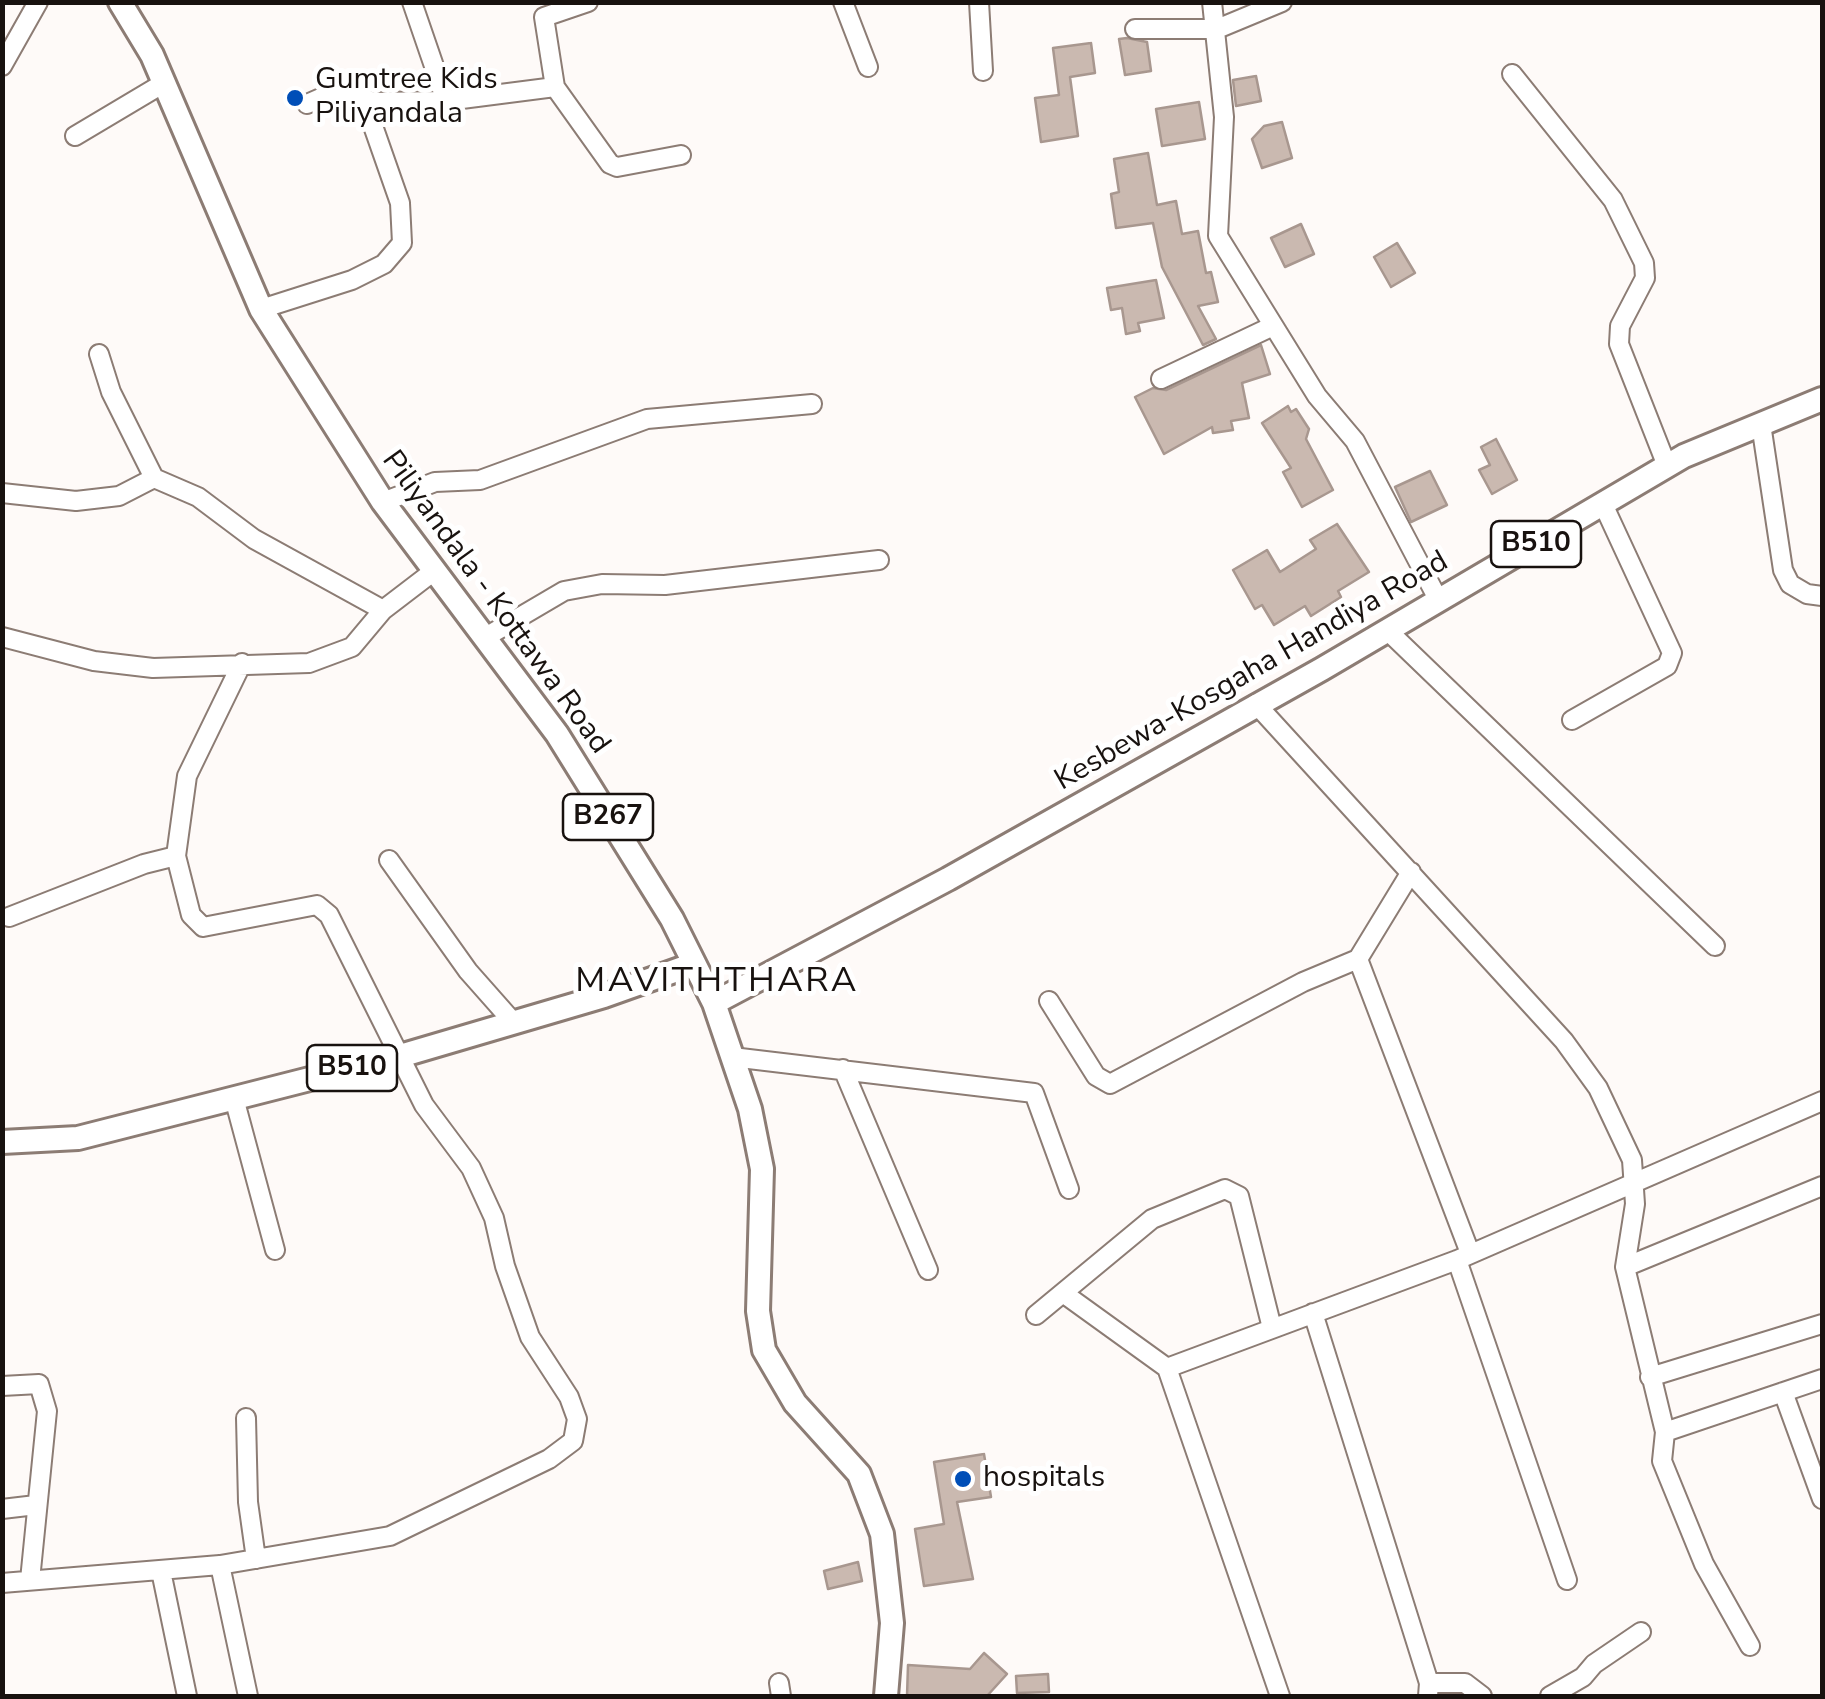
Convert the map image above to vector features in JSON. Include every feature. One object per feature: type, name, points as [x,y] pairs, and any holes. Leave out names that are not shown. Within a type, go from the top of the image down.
[{"type":"main road","name":"Piliyandala - Kottawa Road","points":[[120,2],[164,83],[261,309],[383,502],[557,734],[672,919],[714,1003],[750,1108],[762,1168],[758,1311],[764,1350],[795,1403],[858,1474],[882,1534],[892,1622],[886,1696]]},
{"type":"main road","name":"Kesbewa-Kosgaha Handiya Road","points":[[714,1003],[948,880],[1439,601],[1667,466],[1822,399]]},
{"type":"main road","name":"B510","points":[[2,1142],[78,1138],[400,1056],[694,964]]},
{"type":"street","points":[[2,66],[38,2]]},
{"type":"street","points":[[412,2],[446,101]]},
{"type":"street","points":[[588,2],[543,10],[555,87],[610,164],[618,167],[681,155]]},
{"type":"street","points":[[842,2],[868,67]]},
{"type":"street","points":[[979,2],[983,72]]},
{"type":"street","points":[[1212,2],[1224,117],[1218,236],[1317,396],[1355,441],[1439,601]]},
{"type":"street","points":[[1134,29],[1217,30],[1282,2]]},
{"type":"street","points":[[1512,74],[1613,200],[1644,263],[1646,278],[1620,326],[1619,344],[1667,466]]},
{"type":"street","points":[[75,136],[164,83]]},
{"type":"street","points":[[308,104],[341,89],[374,102],[446,101],[555,87]]},
{"type":"street","points":[[261,309],[352,280],[384,264],[402,243],[400,203],[372,122],[374,102]]},
{"type":"street","points":[[1162,379],[1274,326]]},
{"type":"street","points":[[99,354],[111,392],[154,478],[198,497],[254,539],[383,610]]},
{"type":"street","points":[[383,502],[435,482],[480,480],[648,419],[812,404]]},
{"type":"street","points":[[1761,424],[1783,570],[1790,584],[1822,596]]},
{"type":"street","points":[[2,493],[76,502],[119,496],[154,478]]},
{"type":"street","points":[[1572,720],[1667,666],[1672,653],[1603,504]]},
{"type":"street","points":[[484,638],[564,590],[602,584],[665,584],[879,560]]},
{"type":"street","points":[[2,637],[94,662],[153,668],[309,663],[352,648],[383,610],[434,571]]},
{"type":"street","points":[[1387,630],[1715,946]]},
{"type":"street","points":[[2,1583],[220,1565],[390,1536],[549,1458],[573,1441],[577,1419],[569,1397],[530,1337],[505,1266],[494,1218],[471,1168],[424,1105],[329,915],[317,905],[203,927],[191,915],[176,856],[187,776],[242,663]]},
{"type":"street","points":[[1256,704],[1576,1056],[1598,1088],[1632,1160],[1636,1204],[1624,1266],[1664,1432],[1662,1461],[1704,1564],[1750,1646]]},
{"type":"street","points":[[9,917],[144,864],[176,856]]},
{"type":"street","points":[[390,860],[468,970],[514,1023]]},
{"type":"street","points":[[1049,1001],[1096,1076],[1110,1084],[1304,982],[1358,959],[1411,872]]},
{"type":"street","points":[[1358,959],[1464,1256],[1567,1580]]},
{"type":"street","points":[[732,1057],[1034,1093],[1070,1189]]},
{"type":"street","points":[[844,1069],[928,1270]]},
{"type":"street","points":[[234,1098],[275,1250]]},
{"type":"street","points":[[1167,1368],[1464,1256],[1822,1102]]},
{"type":"street","points":[[1624,1266],[1822,1186]]},
{"type":"street","points":[[1036,1316],[1152,1218],[1225,1190],[1238,1196],[1272,1328]]},
{"type":"street","points":[[1063,1293],[1167,1368],[1280,1696]]},
{"type":"street","points":[[1313,1313],[1428,1690],[1465,1683],[1482,1696]]},
{"type":"street","points":[[1650,1377],[1822,1324]]},
{"type":"street","points":[[1664,1432],[1822,1378]]},
{"type":"street","points":[[2,1386],[39,1384],[47,1411],[30,1580]]},
{"type":"street","points":[[1783,1392],[1822,1499]]},
{"type":"street","points":[[246,1418],[248,1502],[256,1559]]},
{"type":"street","points":[[2,1509],[36,1505]]},
{"type":"street","points":[[220,1565],[248,1696]]},
{"type":"street","points":[[161,1570],[187,1696]]},
{"type":"street","points":[[1550,1696],[1642,1632]]},
{"type":"building","points":[[1119,39],[1147,42],[1151,71],[1125,75]]},
{"type":"building","points":[[1091,43],[1095,73],[1070,77],[1078,136],[1041,142],[1035,98],[1059,95],[1053,48]]},
{"type":"building","points":[[1256,76],[1261,101],[1236,106],[1233,80]]},
{"type":"building","points":[[1199,102],[1205,139],[1162,146],[1156,109]]},
{"type":"building","points":[[1282,122],[1292,158],[1262,168],[1252,139],[1264,126]]},
{"type":"building","points":[[1148,153],[1157,205],[1176,201],[1182,234],[1198,231],[1206,273],[1211,272],[1218,302],[1198,306],[1216,339],[1203,345],[1162,267],[1153,223],[1116,228],[1111,194],[1119,192],[1114,159]]},
{"type":"building","points":[[1301,224],[1314,254],[1285,267],[1271,238]]},
{"type":"building","points":[[1397,243],[1415,273],[1391,287],[1374,257]]},
{"type":"building","points":[[1156,280],[1164,318],[1138,323],[1140,331],[1126,334],[1122,308],[1111,310],[1107,288]]},
{"type":"building","points":[[1261,345],[1270,374],[1242,383],[1249,418],[1231,421],[1233,430],[1213,433],[1212,427],[1164,454],[1135,397],[1153,388],[1166,390]]},
{"type":"building","points":[[1288,406],[1291,412],[1296,409],[1309,429],[1306,439],[1333,490],[1302,507],[1283,472],[1291,468],[1262,423]]},
{"type":"building","points":[[1496,439],[1517,480],[1492,494],[1479,470],[1490,465],[1481,447]]},
{"type":"building","points":[[1430,471],[1447,505],[1411,522],[1395,487]]},
{"type":"building","points":[[1337,524],[1369,572],[1338,591],[1341,597],[1311,616],[1305,606],[1274,625],[1262,605],[1255,609],[1233,570],[1267,550],[1280,572],[1316,549],[1310,540]]},
{"type":"building","points":[[984,1454],[991,1497],[957,1502],[973,1579],[924,1586],[915,1529],[944,1524],[934,1462]]},
{"type":"building","points":[[858,1562],[862,1581],[828,1589],[824,1571]]},
{"type":"building","points":[[984,1653],[1007,1674],[987,1696],[907,1696],[908,1665],[970,1669]]},
{"type":"building","points":[[1048,1674],[1049,1692],[1017,1693],[1016,1676]]},
{"type":"place","name":"Gumtree Kids Piliyandala","points":[[295,98]]},
{"type":"place","name":"hospitals","points":[[963,1479]]},
{"type":"district","name":"MAVITHTHARA","points":[[717,983]]}]
